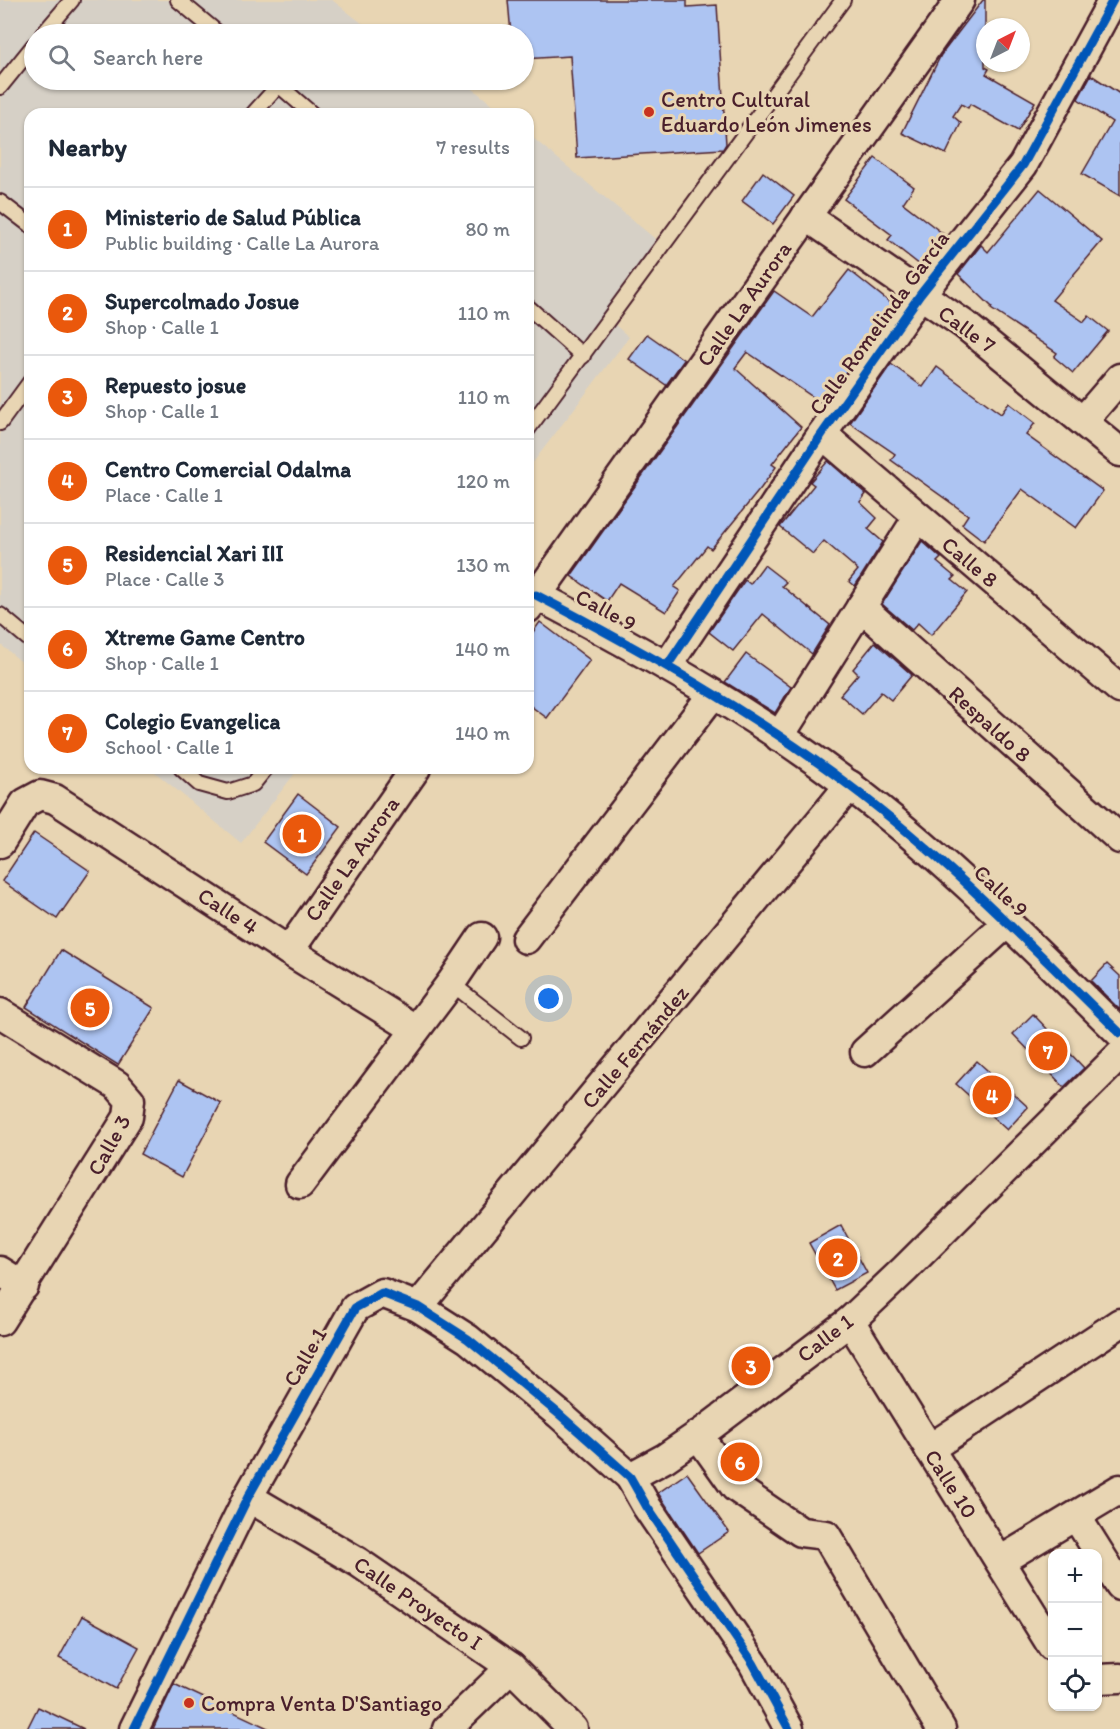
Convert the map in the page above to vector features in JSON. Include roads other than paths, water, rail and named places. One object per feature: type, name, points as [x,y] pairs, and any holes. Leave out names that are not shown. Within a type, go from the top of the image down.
[{"type":"street","name":"Calle La Aurora","points":[[534,598],[960,0]]},
{"type":"street","name":"Calle Romelinda García","points":[[668,666],[822,434],[920,296],[1023,165],[1113,0]]},
{"type":"street","name":"Calle 7","points":[[806,216],[965,325],[1120,452]]},
{"type":"street","points":[[1083,421],[1120,378]]},
{"type":"street","name":"Calle 8","points":[[822,434],[1120,689]]},
{"type":"street","points":[[779,737],[918,517]]},
{"type":"street","name":"Calle 9","points":[[534,602],[668,666],[850,785],[917,840],[1007,923],[1120,1033]]},
{"type":"street","name":"Respaldo 8","points":[[861,607],[1120,839]]},
{"type":"street","points":[[526,939],[713,694]]},
{"type":"street","name":"Calle La Aurora","points":[[288,951],[412,774]]},
{"type":"street","name":"Calle Fernández","points":[[418,1307],[850,785]]},
{"type":"street","name":"Calle 4","points":[[0,843],[25,803],[40,795],[55,799],[288,951],[415,1029]]},
{"type":"street","points":[[865,1052],[1007,923]]},
{"type":"street","points":[[300,1184],[451,983],[482,937]]},
{"type":"street","name":"Calle 3","points":[[0,1013],[117,1085],[130,1100],[128,1117],[12,1279],[0,1321]]},
{"type":"street","name":"Calle 1","points":[[134,1729],[248,1497],[355,1308],[382,1293],[418,1307],[468,1339],[559,1414],[630,1477],[665,1458],[698,1435],[849,1321],[905,1269],[1120,1055]]},
{"type":"street","name":"Calle 10","points":[[849,1321],[1048,1638]]},
{"type":"street","points":[[928,1449],[1120,1323]]},
{"type":"street","points":[[698,1435],[735,1487],[801,1532],[826,1535],[941,1729]]},
{"type":"street","points":[[630,1477],[647,1507],[753,1663],[789,1729]]},
{"type":"street","points":[[1000,1561],[1120,1489]]},
{"type":"street","name":"Calle Proyecto I","points":[[248,1497],[358,1562],[511,1667],[573,1729]]},
{"type":"street","points":[[1076,1516],[1120,1586]]},
{"type":"street","points":[[447,1729],[511,1667]]},
{"type":"street","points":[[1102,1679],[1120,1678]]},
{"type":"lane","points":[[52,24],[72,0]]},
{"type":"lane","points":[[178,0],[207,24]]},
{"type":"lane","points":[[534,421],[843,0]]},
{"type":"lane","points":[[0,87],[24,57]]},
{"type":"lane","points":[[257,108],[270,90]]},
{"type":"lane","points":[[285,90],[305,108]]},
{"type":"lane","points":[[0,202],[24,220]]},
{"type":"lane","points":[[534,312],[583,356]]},
{"type":"lane","points":[[0,423],[24,390]]},
{"type":"lane","points":[[0,615],[24,635]]},
{"type":"lane","points":[[188,774],[199,784],[228,792],[253,784],[261,774]]},
{"type":"lane","points":[[451,983],[521,1038]]},
{"type":"place","name":"Centro Cultural Eduardo León Jimenes","points":[[649,112]]},
{"type":"place","name":"Ministerio de Salud Pública","points":[[302,834]]},
{"type":"place","name":"Residencial Xari III","points":[[90,1008]]},
{"type":"place","name":"Colegio Evangelica","points":[[1048,1051]]},
{"type":"place","name":"Centro Comercial Odalma","points":[[992,1095]]},
{"type":"place","name":"Supercolmado Josue","points":[[838,1258]]},
{"type":"place","name":"Repuesto josue","points":[[751,1366]]},
{"type":"place","name":"Xtreme Game Centro","points":[[740,1462]]},
{"type":"place","name":"Compra Venta D'Santiago","points":[[189,1703]]}]
